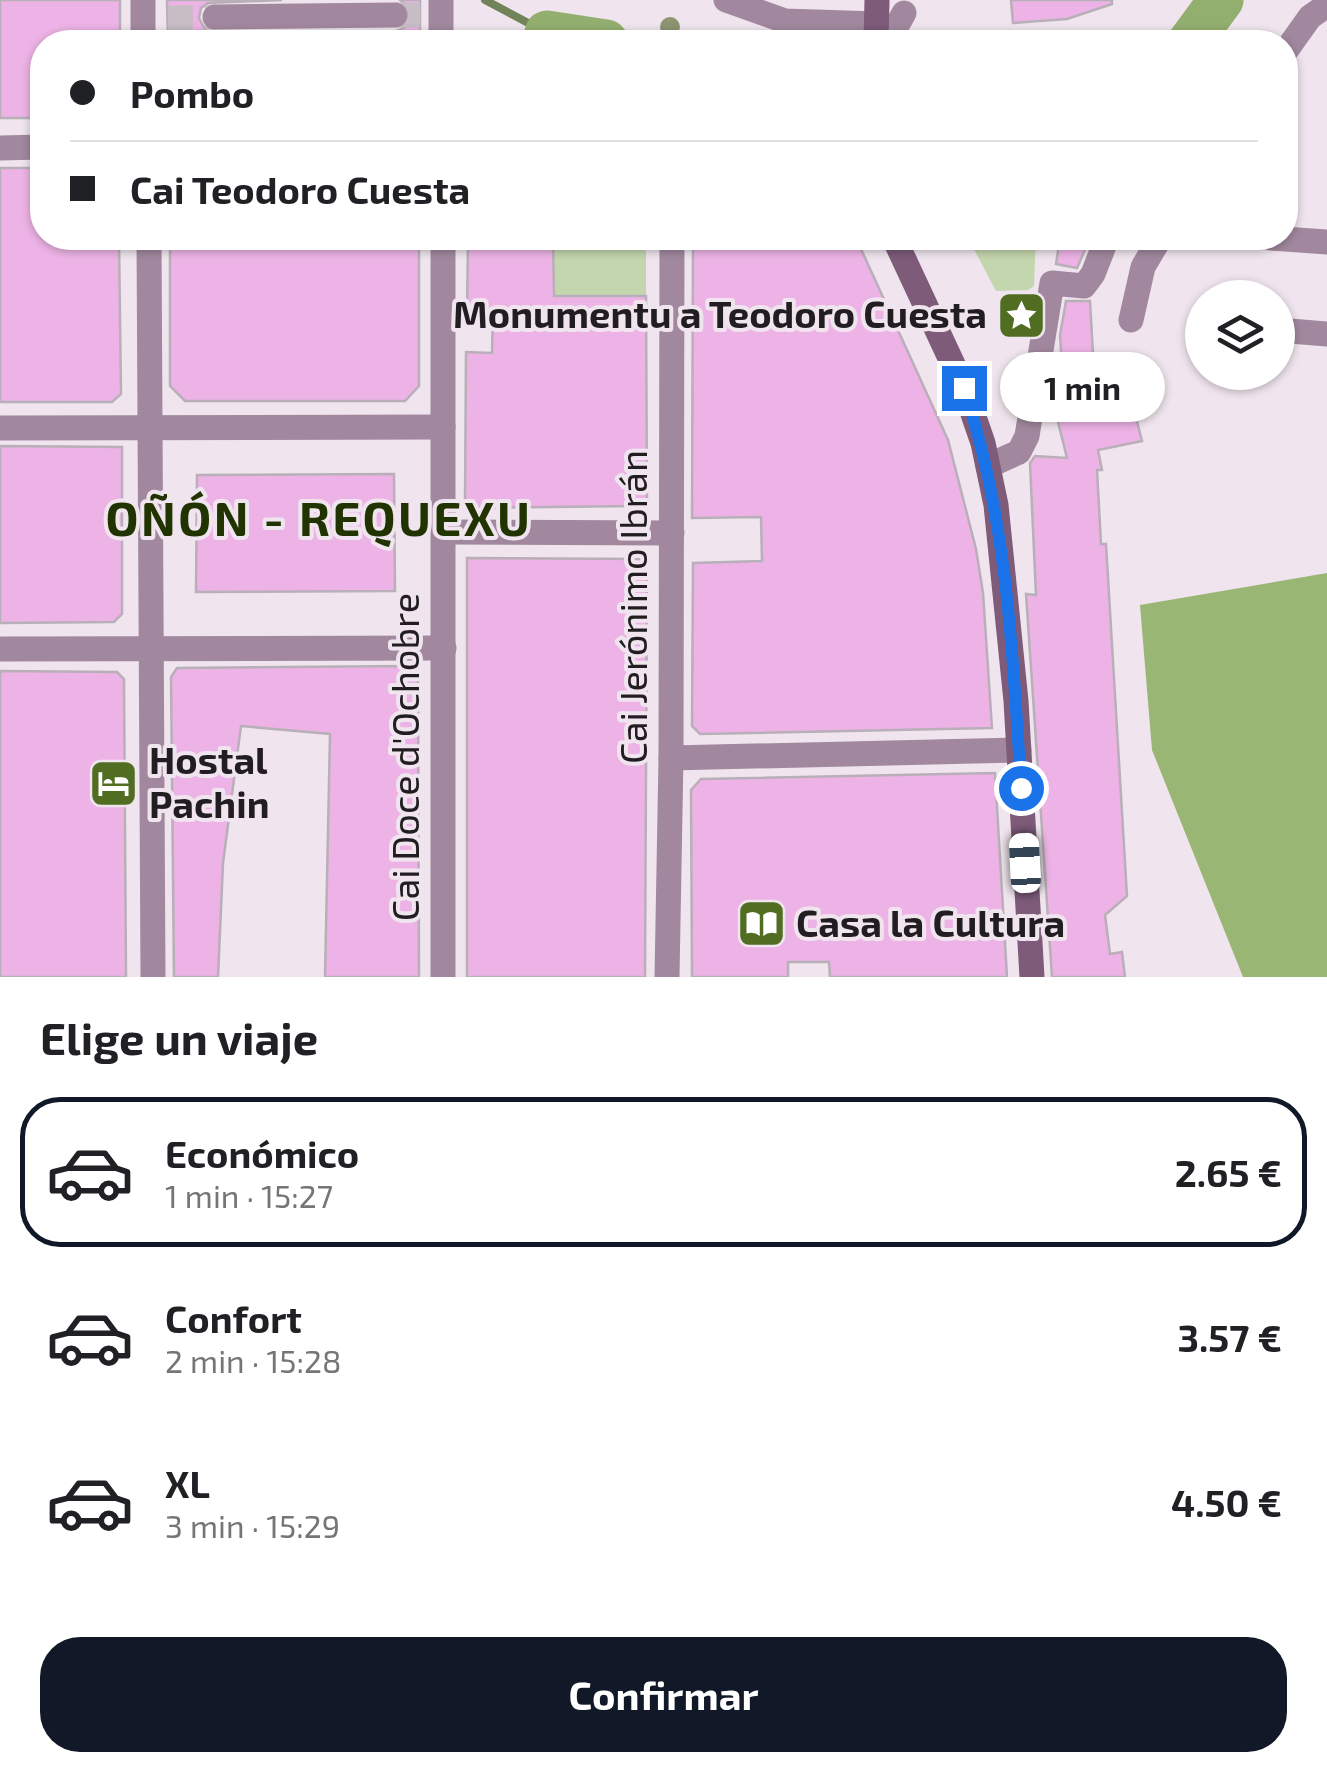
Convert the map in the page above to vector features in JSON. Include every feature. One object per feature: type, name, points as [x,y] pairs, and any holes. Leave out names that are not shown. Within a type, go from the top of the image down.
[{"type":"street","points":[[726,0],[785,22],[887,20]]},
{"type":"street","points":[[1298,34],[1310,17],[1327,5]]},
{"type":"street","points":[[214,18],[424,11]]},
{"type":"street","points":[[0,148],[30,148]]},
{"type":"street","points":[[1298,240],[1327,242]]},
{"type":"street","points":[[149,250],[152,977]]},
{"type":"street","name":"Cai Doce d'Ochobre","points":[[443,250],[444,977]]},
{"type":"street","name":"Cai Jerónimo Ibrán","points":[[666,977],[671,758],[672,250]]},
{"type":"street","points":[[900,250],[964,388],[988,466],[1000,540],[1019,750],[1032,977]]},
{"type":"street","points":[[988,466],[1019,452],[1027,436],[1052,283],[1084,286],[1102,250]]},
{"type":"street","points":[[1132,320],[1143,267],[1153,250]]},
{"type":"street","points":[[1295,331],[1327,334]]},
{"type":"street","points":[[0,428],[443,428]]},
{"type":"street","points":[[444,532],[672,533]]},
{"type":"street","points":[[0,649],[444,648]]},
{"type":"street","points":[[671,758],[1019,750]]},
{"type":"green space","points":[[553,250],[646,250],[646,296],[553,296]]},
{"type":"green space","points":[[974,250],[1036,250],[1034,286],[1028,290],[996,291]]},
{"type":"green space","points":[[1327,573],[1327,977],[1243,977],[1152,750],[1140,605]]},
{"type":"building","points":[[0,0],[120,0],[120,30],[30,30],[30,118],[0,118]]},
{"type":"building","points":[[167,0],[282,0],[208,3],[201,8],[199,18],[205,30],[168,30]]},
{"type":"building","points":[[400,0],[420,0],[420,30],[399,30],[411,16],[408,6]]},
{"type":"building","points":[[1011,0],[1112,0],[1112,4],[1067,19],[1013,23]]},
{"type":"building","points":[[0,168],[30,168],[30,250],[119,250],[121,394],[112,402],[0,402]]},
{"type":"building","points":[[170,250],[419,250],[419,386],[405,401],[185,401],[170,386]]},
{"type":"building","points":[[468,250],[553,250],[554,296],[646,296],[647,498],[636,506],[473,508],[465,503],[466,352],[492,353],[493,311],[467,311]]},
{"type":"building","points":[[693,250],[861,250],[948,440],[983,593],[992,728],[700,734],[692,726],[693,563],[762,561],[761,517],[692,518]]},
{"type":"building","points":[[1058,250],[1085,250],[1077,268],[1056,264]]},
{"type":"building","points":[[1066,301],[1090,301],[1094,371],[1118,366],[1129,415],[1135,414],[1142,441],[1098,450],[1102,470],[1097,470],[1101,544],[1106,544],[1127,896],[1105,915],[1110,954],[1122,952],[1125,977],[1052,977],[1026,594],[1036,595],[1030,463],[1035,456],[1067,458],[1052,398],[1064,395],[1060,335]]},
{"type":"building","points":[[0,446],[122,447],[122,614],[114,622],[0,623]]},
{"type":"building","points":[[394,474],[395,591],[196,592],[197,475]]},
{"type":"building","points":[[467,558],[640,559],[647,566],[645,977],[467,977]]},
{"type":"building","points":[[407,666],[418,677],[419,977],[325,977],[330,734],[241,726],[223,863],[218,977],[174,977],[171,677],[177,668]]},
{"type":"building","points":[[0,671],[117,672],[124,679],[126,977],[0,977]]},
{"type":"building","points":[[995,773],[1007,977],[830,977],[829,962],[788,962],[788,977],[692,977],[691,790],[701,779]]},
{"type":"waterway","points":[[485,0],[541,30]]},
{"type":"waterway","points":[[1199,30],[1221,0]]},
{"type":"tunnel","points":[[395,15],[420,15]]},
{"type":"tunnel","points":[[168,18],[215,17]]},
{"type":"place","name":"Monumentu a Teodoro Cuesta","points":[[1022,315]]},
{"type":"place","name":"Hostal Pachin","points":[[114,783]]},
{"type":"place","name":"Casa la Cultura","points":[[761,924]]},
{"type":"district","name":"OÑÓN - REQUEXU","points":[[319,519]]},
{"type":"route","points":[[964,388],[983,444],[996,505],[1021,788]]}]
